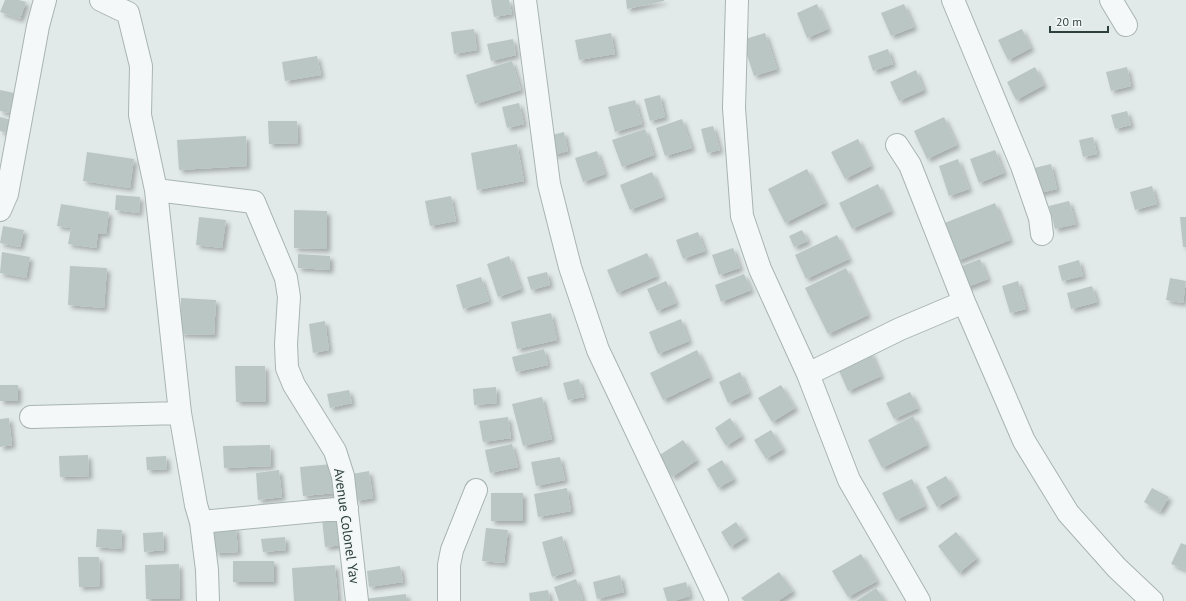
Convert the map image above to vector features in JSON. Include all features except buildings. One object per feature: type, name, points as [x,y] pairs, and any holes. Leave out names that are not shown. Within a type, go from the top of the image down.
[{"type":"street","points":[[0,210],[7,194],[38,26],[45,0]]},
{"type":"street","points":[[101,0],[123,4],[128,13],[141,66],[140,115],[156,190],[180,413],[196,505],[201,522],[207,570],[208,601]]},
{"type":"street","points":[[525,0],[549,184],[570,268],[598,350],[717,601]]},
{"type":"street","points":[[737,0],[734,108],[742,216],[760,269],[808,374],[849,480],[919,601]]},
{"type":"street","points":[[953,0],[1022,166],[1040,218],[1042,234]]},
{"type":"street","points":[[1112,0],[1126,25]]},
{"type":"street","points":[[897,145],[910,165],[964,302],[1024,441],[1068,512],[1117,568],[1152,601]]},
{"type":"street","name":"Avenue Colonel Yav","points":[[156,190],[254,202],[286,278],[289,297],[286,344],[287,368],[294,385],[335,451],[343,476],[357,601]]},
{"type":"street","points":[[808,374],[900,330],[964,302]]},
{"type":"street","points":[[31,417],[180,413]]},
{"type":"street","points":[[449,601],[449,565],[452,550],[476,490]]},
{"type":"street","points":[[201,522],[347,508]]}]
